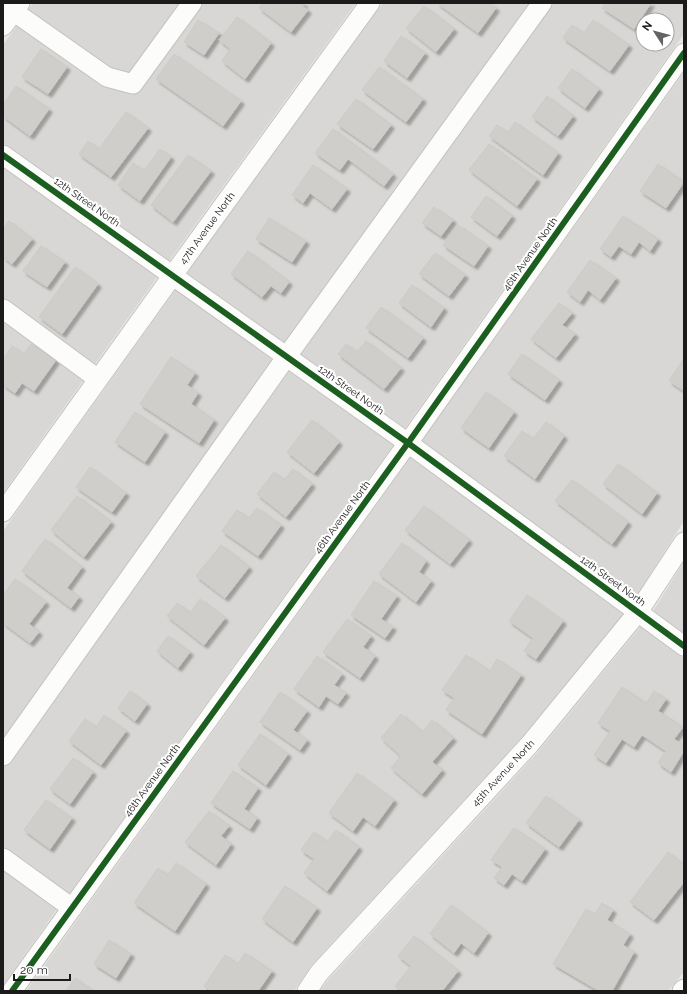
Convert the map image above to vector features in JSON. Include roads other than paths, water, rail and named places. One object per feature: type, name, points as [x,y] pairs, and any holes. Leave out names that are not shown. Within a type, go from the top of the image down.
[{"type":"street","points":[[10,11],[107,77],[133,84],[192,3]]},
{"type":"street","name":"47th Avenue North","points":[[3,512],[370,3]]},
{"type":"street","points":[[3,756],[287,356],[542,3]]},
{"type":"street","name":"46th Avenue North","points":[[12,991],[408,443],[684,53]]},
{"type":"street","name":"12th Street North","points":[[3,155],[408,443],[684,646]]},
{"type":"street","points":[[3,309],[98,379]]},
{"type":"street","name":"45th Avenue North","points":[[307,991],[319,973],[530,744],[638,612],[684,542]]},
{"type":"street","points":[[3,858],[72,908]]}]
